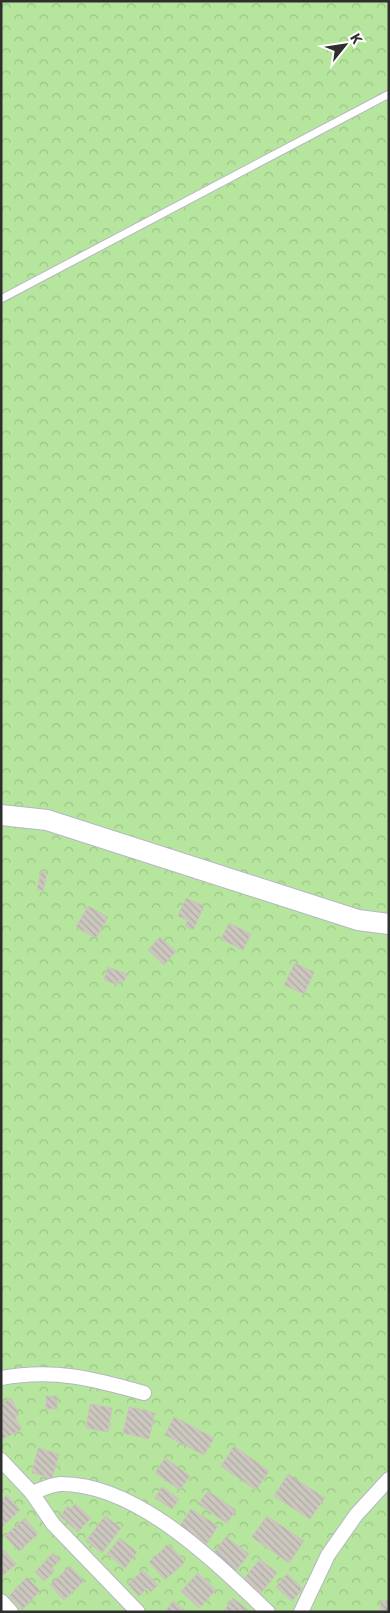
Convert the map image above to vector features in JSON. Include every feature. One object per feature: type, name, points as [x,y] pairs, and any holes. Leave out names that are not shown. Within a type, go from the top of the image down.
[{"type":"street","points":[[1,815],[47,820],[358,920],[389,924]]},
{"type":"street","points":[[1,1378],[24,1374],[85,1376],[144,1393]]},
{"type":"street","points":[[1,1460],[32,1493],[52,1524],[138,1612]]},
{"type":"street","points":[[301,1612],[328,1555],[356,1515],[389,1478]]},
{"type":"street","points":[[32,1493],[59,1483],[96,1487],[144,1508],[222,1569],[268,1612]]},
{"type":"street","points":[[1,1601],[11,1612]]},
{"type":"lane","points":[[1,300],[389,94]]},
{"type":"green space","points":[[1,1],[389,1],[389,1612],[1,1612]]},
{"type":"building","points":[[41,872],[47,873],[43,891],[37,889]]},
{"type":"building","points":[[186,898],[204,906],[193,930],[185,926],[188,920],[178,916]]},
{"type":"building","points":[[88,906],[108,917],[96,938],[76,927]]},
{"type":"building","points":[[229,923],[251,934],[243,950],[221,939]]},
{"type":"building","points":[[160,937],[176,951],[164,965],[148,950]]},
{"type":"building","points":[[295,963],[314,972],[304,994],[284,985]]},
{"type":"building","points":[[108,967],[127,974],[124,982],[119,980],[117,985],[104,980]]},
{"type":"building","points":[[46,1396],[57,1396],[57,1409],[46,1409]]},
{"type":"building","points":[[11,1398],[19,1414],[15,1417],[22,1429],[1,1440],[1,1403]]},
{"type":"building","points":[[90,1404],[112,1408],[108,1432],[86,1428]]},
{"type":"building","points":[[129,1407],[155,1413],[149,1439],[123,1433]]},
{"type":"building","points":[[174,1417],[214,1438],[204,1455],[165,1435]]},
{"type":"building","points":[[234,1446],[269,1471],[256,1490],[221,1466]]},
{"type":"building","points":[[38,1448],[59,1454],[52,1478],[32,1473]]},
{"type":"building","points":[[165,1458],[190,1476],[180,1490],[155,1473]]},
{"type":"building","points":[[288,1474],[325,1498],[310,1519],[274,1496]]},
{"type":"building","points":[[162,1487],[179,1499],[172,1509],[155,1498]]},
{"type":"building","points":[[208,1491],[236,1510],[227,1523],[198,1504]]},
{"type":"building","points":[[7,1495],[20,1510],[1,1528],[1,1500]]},
{"type":"building","points":[[75,1504],[91,1518],[78,1532],[60,1516],[68,1506],[70,1509]]},
{"type":"building","points":[[191,1509],[218,1526],[205,1546],[178,1529]]},
{"type":"building","points":[[105,1516],[121,1528],[102,1553],[86,1541]]},
{"type":"building","points":[[267,1516],[304,1541],[289,1563],[252,1537]]},
{"type":"building","points":[[25,1518],[38,1534],[19,1551],[5,1536]]},
{"type":"building","points":[[226,1537],[249,1554],[235,1572],[212,1555]]},
{"type":"building","points":[[120,1538],[137,1552],[125,1568],[107,1554]]},
{"type":"building","points":[[169,1544],[185,1562],[165,1580],[149,1562]]},
{"type":"building","points":[[1,1549],[16,1564],[1,1577]]},
{"type":"building","points":[[53,1553],[60,1560],[52,1568],[55,1571],[44,1581],[35,1572]]},
{"type":"building","points":[[260,1559],[277,1573],[260,1594],[243,1580]]},
{"type":"building","points":[[70,1566],[84,1581],[64,1600],[50,1585]]},
{"type":"building","points":[[143,1570],[158,1585],[151,1592],[147,1588],[139,1596],[128,1584]]},
{"type":"building","points":[[198,1573],[216,1590],[199,1608],[181,1591]]},
{"type":"building","points":[[287,1574],[303,1588],[292,1601],[276,1587]]},
{"type":"building","points":[[27,1577],[40,1591],[22,1610],[9,1596]]},
{"type":"building","points":[[233,1598],[251,1612],[223,1612]]},
{"type":"building","points":[[389,1600],[389,1612],[382,1612],[379,1603]]},
{"type":"building","points":[[173,1601],[187,1612],[165,1612]]}]
